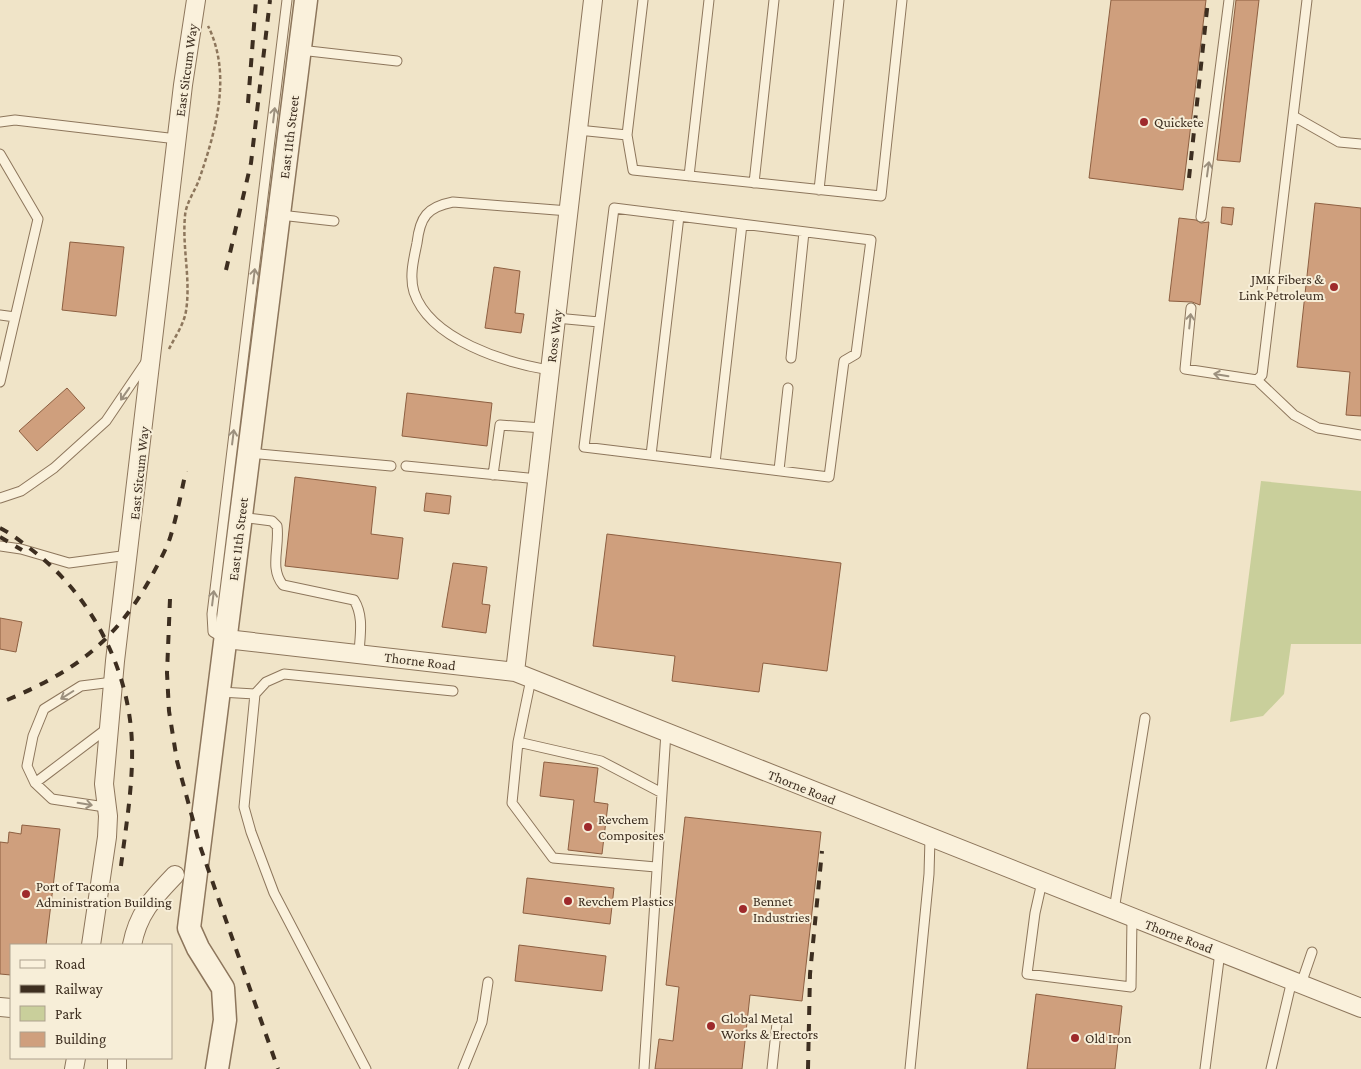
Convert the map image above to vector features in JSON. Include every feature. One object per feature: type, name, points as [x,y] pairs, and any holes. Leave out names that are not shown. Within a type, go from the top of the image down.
[{"type":"street","name":"East Sitcum Way","points":[[91,944],[107,837],[108,816],[105,807],[104,784],[113,682],[129,554],[159,353],[182,85],[196,0]]},
{"type":"street","name":"East 11th Street","points":[[217,1069],[225,1020],[223,988],[198,948],[189,928],[306,0]]},
{"type":"street","name":"Ross Way","points":[[523,676],[543,428],[594,0]]},
{"type":"street","name":"Thorne Road","points":[[226,639],[359,653],[523,676],[1361,1008]]},
{"type":"street","points":[[132,944],[135,928],[149,902],[175,875]]},
{"type":"lane","points":[[226,639],[213,632],[212,614],[287,0]]},
{"type":"lane","points":[[643,0],[627,135],[633,170],[881,196],[902,0]]},
{"type":"lane","points":[[689,176],[709,0]]},
{"type":"lane","points":[[754,183],[774,0]]},
{"type":"lane","points":[[818,190],[839,0]]},
{"type":"lane","points":[[1201,217],[1229,0]]},
{"type":"lane","points":[[1258,380],[1262,375],[1295,117],[1307,0]]},
{"type":"lane","points":[[300,50],[397,61]]},
{"type":"lane","points":[[1295,117],[1339,142],[1361,144]]},
{"type":"lane","points":[[0,122],[16,120],[177,139]]},
{"type":"lane","points":[[578,130],[627,135]]},
{"type":"lane","points":[[0,154],[38,219],[0,382]]},
{"type":"lane","points":[[550,370],[496,357],[437,326],[423,308],[414,291],[412,276],[419,228],[426,214],[437,206],[462,202],[569,211]]},
{"type":"lane","points":[[614,208],[742,224],[871,240],[856,354],[844,361],[829,477],[584,447],[614,208]]},
{"type":"lane","points":[[280,215],[334,221]]},
{"type":"lane","points":[[651,455],[679,216]]},
{"type":"lane","points":[[716,463],[742,224]]},
{"type":"lane","points":[[791,358],[804,232]]},
{"type":"lane","points":[[1192,308],[1185,369],[1258,380],[1294,415],[1318,428],[1361,435]]},
{"type":"lane","points":[[0,315],[15,317]]},
{"type":"lane","points":[[556,318],[600,322]]},
{"type":"lane","points":[[0,498],[21,492],[54,468],[106,421],[159,353]]},
{"type":"lane","points":[[779,470],[788,388]]},
{"type":"lane","points":[[493,475],[500,425],[543,428]]},
{"type":"lane","points":[[248,453],[392,466]]},
{"type":"lane","points":[[406,466],[538,480]]},
{"type":"lane","points":[[240,517],[272,521],[277,526],[275,569],[277,578],[283,585],[354,600],[360,609],[361,619],[359,653]]},
{"type":"lane","points":[[0,546],[21,549],[69,563],[129,554]]},
{"type":"lane","points":[[366,1069],[274,893],[251,832],[244,807],[255,694],[266,682],[284,674],[452,691]]},
{"type":"lane","points":[[523,676],[512,803],[553,858],[656,868]]},
{"type":"lane","points":[[105,807],[52,799],[35,784],[27,766],[33,736],[44,709],[81,686],[113,682]]},
{"type":"lane","points":[[220,692],[255,694]]},
{"type":"lane","points":[[1114,910],[1145,718]]},
{"type":"lane","points":[[35,784],[109,726]]},
{"type":"lane","points":[[644,1069],[666,732]]},
{"type":"lane","points":[[518,742],[601,761],[662,794]]},
{"type":"lane","points":[[910,1069],[929,874],[930,838]]},
{"type":"lane","points":[[1042,882],[1035,912],[1026,974],[1131,988],[1132,918]]},
{"type":"lane","points":[[1205,1069],[1220,952]]},
{"type":"lane","points":[[1272,1069],[1296,982],[1312,952]]},
{"type":"lane","points":[[463,1069],[482,1022],[488,982]]},
{"type":"lane","points":[[772,1069],[777,1024]]},
{"type":"path","points":[[159,353],[186,312],[188,282],[185,214],[200,179],[215,128],[220,99],[220,79],[216,53],[210,30],[196,0]]},
{"type":"green space","points":[[1261,481],[1361,491],[1361,644],[1291,644],[1284,694],[1263,716],[1230,722]]},
{"type":"building","name":"Quickete","points":[[1111,0],[1206,0],[1183,190],[1089,178]]},
{"type":"building","points":[[1236,0],[1259,0],[1240,162],[1217,160]]},
{"type":"building","name":"JMK Fibers & Link Petroleum","points":[[1315,203],[1361,208],[1361,416],[1346,415],[1350,372],[1297,367]]},
{"type":"building","points":[[1222,207],[1234,208],[1232,225],[1221,223]]},
{"type":"building","points":[[1179,218],[1196,220],[1201,223],[1209,222],[1200,305],[1192,302],[1169,301]]},
{"type":"building","points":[[70,242],[124,247],[116,316],[62,310]]},
{"type":"building","points":[[494,267],[520,271],[515,313],[524,314],[521,333],[485,328]]},
{"type":"building","points":[[67,388],[85,408],[37,451],[19,431]]},
{"type":"building","points":[[407,393],[492,403],[487,446],[402,436]]},
{"type":"building","points":[[295,477],[376,487],[371,534],[403,538],[398,579],[285,566]]},
{"type":"building","points":[[426,493],[451,496],[449,514],[424,511]]},
{"type":"building","points":[[607,534],[841,563],[827,671],[763,663],[759,692],[672,681],[675,656],[593,646]]},
{"type":"building","points":[[453,563],[487,567],[482,604],[490,605],[486,633],[442,627]]},
{"type":"building","points":[[0,618],[22,622],[16,652],[0,649]]},
{"type":"building","name":"Revchem Composites","points":[[544,762],[598,768],[594,802],[608,804],[602,854],[568,850],[574,800],[540,796]]},
{"type":"building","name":"Bennet Industries","points":[[685,817],[821,832],[802,1001],[750,995],[742,1069],[655,1069],[659,1039],[673,1041],[679,987],[666,985]]},
{"type":"building","name":"Port of Tacoma Administration Building","points":[[22,825],[60,829],[46,944],[10,944],[10,975],[0,974],[0,842],[8,843],[9,832],[21,834]]},
{"type":"building","name":"Revchem Plastics","points":[[527,878],[614,888],[610,924],[523,913]]},
{"type":"building","points":[[519,945],[606,956],[602,991],[515,981]]},
{"type":"building","name":"Old Iron","points":[[1036,994],[1122,1006],[1115,1069],[1027,1069]]},
{"type":"railway","points":[[248,103],[256,0]]},
{"type":"railway","points":[[226,270],[251,163],[270,0]]},
{"type":"railway","points":[[1189,178],[1208,0]]},
{"type":"railway","points":[[7,700],[72,666],[90,653],[122,621],[150,579],[166,548],[175,521],[186,471]]},
{"type":"railway","points":[[0,528],[18,539],[50,565],[70,586],[88,609],[115,660],[130,716],[132,745],[130,791],[121,866]]},
{"type":"railway","points":[[0,537],[22,550]]},
{"type":"railway","points":[[170,599],[167,673],[169,711],[177,761],[200,846],[278,1069]]},
{"type":"railway","points":[[808,1069],[810,974],[822,851]]},
{"type":"place","name":"Quickete","points":[[1144,122]]},
{"type":"place","name":"JMK Fibers & Link Petroleum","points":[[1334,287]]},
{"type":"place","name":"Revchem Composites","points":[[588,827]]},
{"type":"place","name":"Port of Tacoma Administration Building","points":[[26,894]]},
{"type":"place","name":"Revchem Plastics","points":[[568,901]]},
{"type":"place","name":"Bennet Industries","points":[[743,909]]},
{"type":"place","name":"Global Metal Works & Erectors","points":[[711,1026]]},
{"type":"place","name":"Old Iron","points":[[1075,1038]]}]
